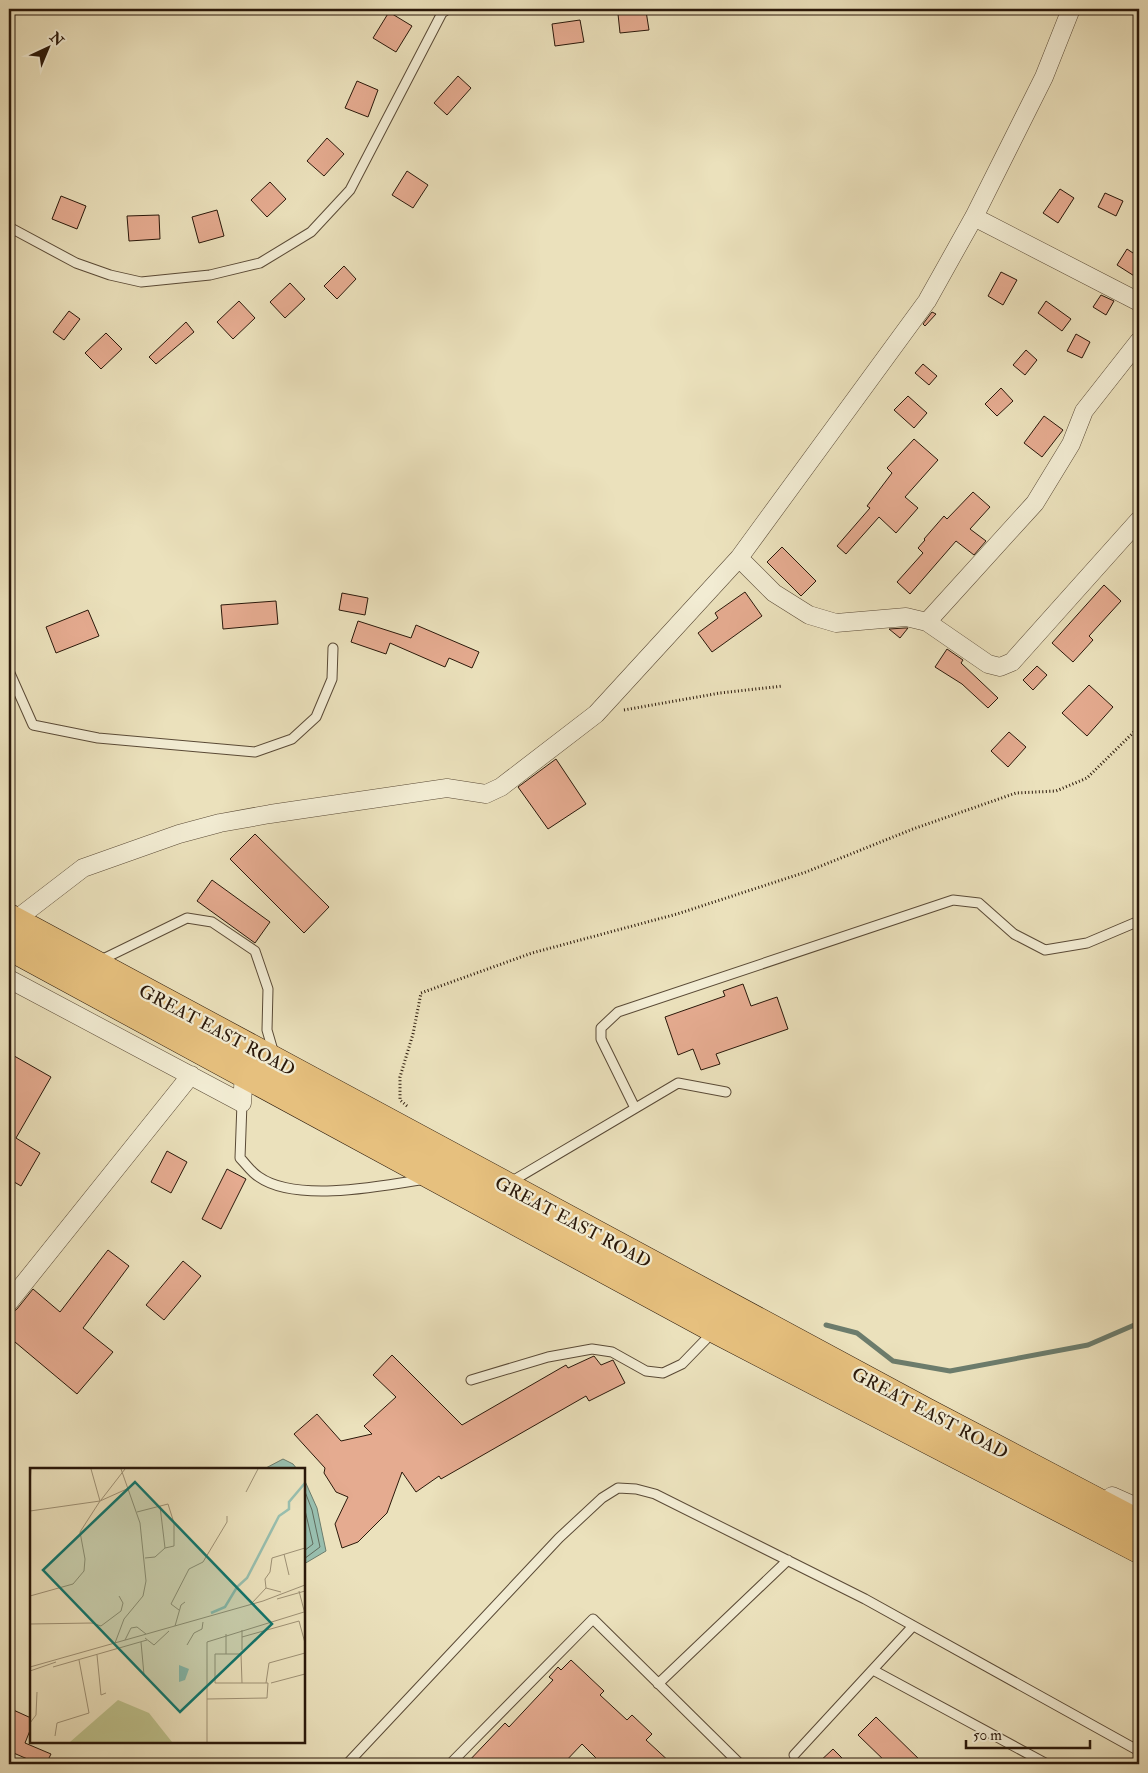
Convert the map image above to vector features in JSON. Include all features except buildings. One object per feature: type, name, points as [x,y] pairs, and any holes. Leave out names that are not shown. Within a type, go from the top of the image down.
[{"type":"main road","name":"GREAT EAST ROAD","points":[[11,928],[94,964],[1139,1524]]},
{"type":"main road","name":"GREAT EAST ROAD","points":[[11,928],[244,1074],[716,1330],[1139,1549]]},
{"type":"street","points":[[11,928],[83,868],[145,844],[220,823],[447,788],[486,794],[501,786],[596,714],[739,558],[927,300],[974,217],[1044,77],[1071,9]]},
{"type":"street","points":[[974,217],[1139,302]]},
{"type":"street","points":[[927,622],[1035,503],[1071,444],[1084,411],[1139,341]]},
{"type":"street","points":[[739,558],[774,593],[809,615],[836,623],[906,617],[927,622],[988,664],[1000,666],[1012,662],[1139,520]]},
{"type":"street","points":[[9,979],[242,1103],[244,1074]]},
{"type":"street","points":[[9,1302],[191,1075]]},
{"type":"street","points":[[984,1442],[1043,1458],[1139,1508]]},
{"type":"lane","points":[[9,227],[76,263],[110,275],[141,282],[210,275],[260,263],[310,232],[350,190],[442,13],[448,9]]},
{"type":"lane","points":[[9,671],[33,725],[98,738],[255,752],[292,740],[316,717],[332,679],[333,648]]},
{"type":"lane","points":[[635,1108],[601,1039],[601,1028],[618,1012],[953,900],[979,903],[1014,934],[1045,950],[1087,942],[1139,921]]},
{"type":"lane","points":[[94,964],[187,918],[212,922],[255,951],[268,989],[267,1030],[277,1062]]},
{"type":"lane","points":[[505,1185],[678,1083],[726,1092]]},
{"type":"lane","points":[[242,1103],[240,1158],[259,1178],[288,1188],[350,1191],[435,1177]]},
{"type":"lane","points":[[470,1380],[548,1357],[592,1348],[612,1352],[646,1371],[663,1373],[682,1364],[716,1330]]},
{"type":"lane","points":[[347,1764],[559,1538],[602,1498],[618,1488],[636,1488],[655,1494],[788,1560],[914,1626],[1139,1751]]},
{"type":"lane","points":[[658,1684],[788,1560]]},
{"type":"lane","points":[[450,1764],[593,1619],[740,1764]]},
{"type":"lane","points":[[794,1755],[914,1626]]},
{"type":"lane","points":[[873,1670],[1047,1764]]},
{"type":"path","points":[[596,714],[720,693],[783,686]]},
{"type":"path","points":[[407,1106],[400,1100],[400,1077],[413,1034],[421,993],[532,953],[677,914],[806,872],[913,829],[1016,793],[1056,790],[1086,778],[1139,727]]},
{"type":"water","points":[[283,1459],[293,1464],[296,1468],[266,1468]]},
{"type":"water","points":[[305,1481],[317,1508],[326,1551],[305,1563]]},
{"type":"waterway","points":[[826,1325],[857,1333],[893,1361],[950,1371],[1088,1345],[1139,1323]]}]
